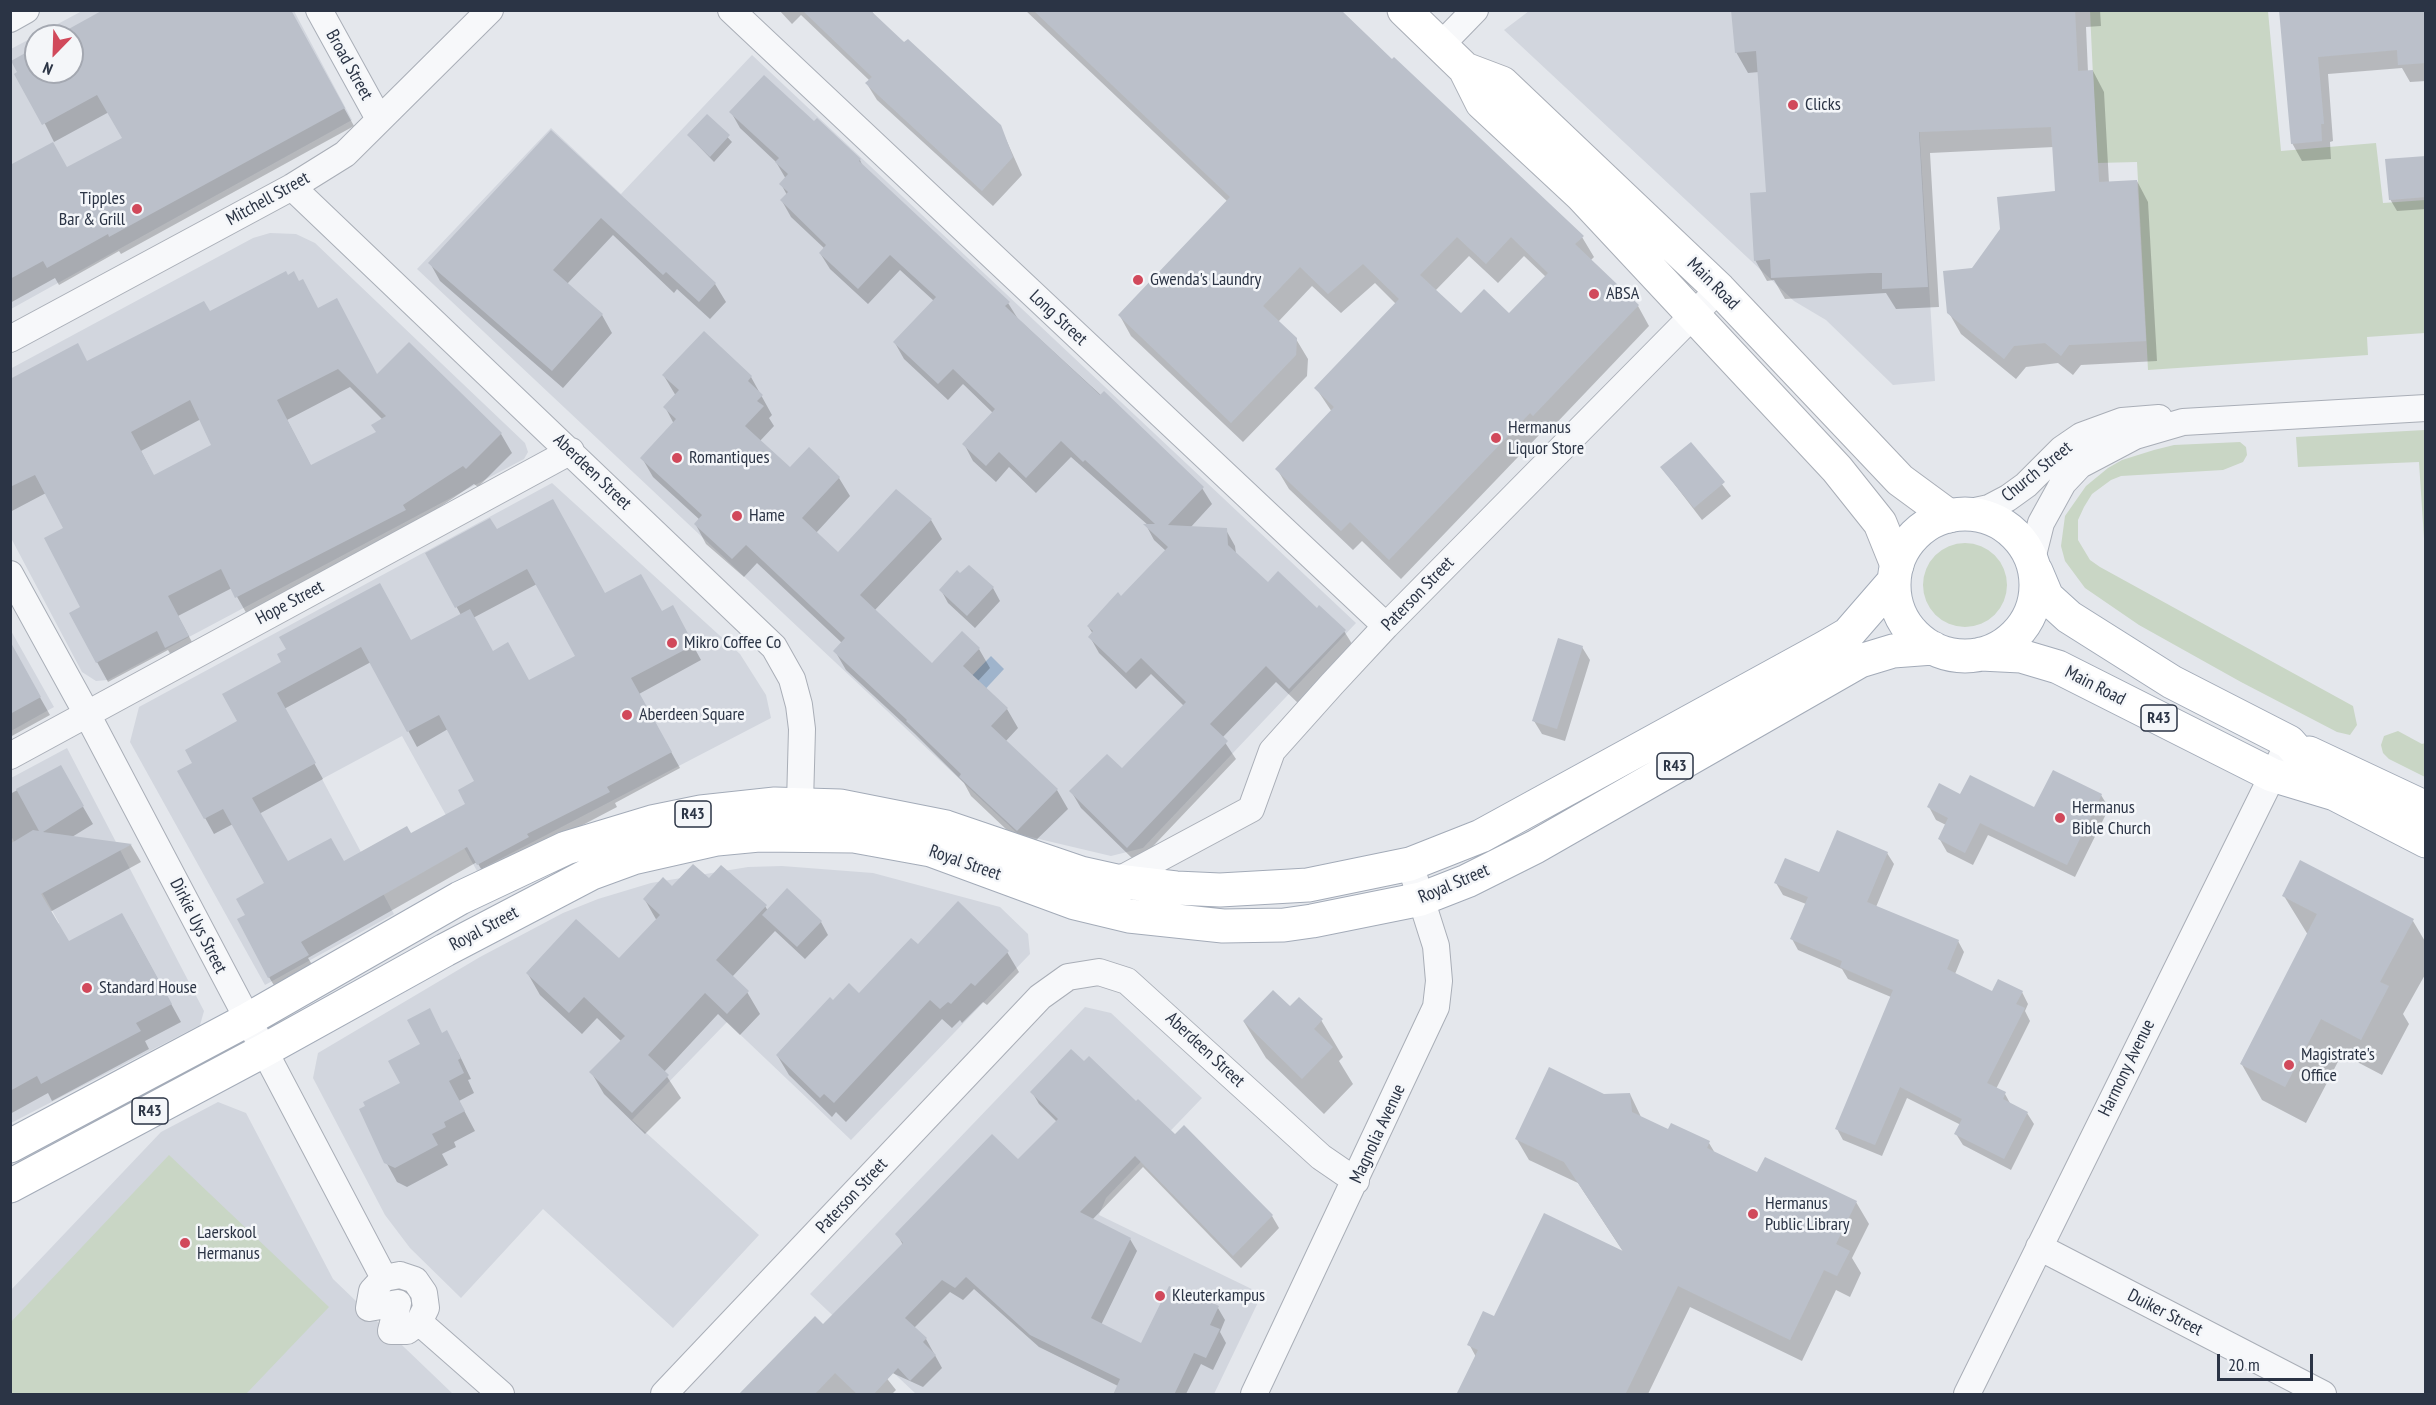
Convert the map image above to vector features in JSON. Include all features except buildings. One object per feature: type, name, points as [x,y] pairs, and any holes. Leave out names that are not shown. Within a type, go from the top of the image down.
[{"type":"main road","name":"Main Road","points":[[1404,10],[1465,69],[1482,104],[1582,196],[1694,313],[1868,507],[1880,523],[1896,573],[1900,613],[1908,627],[1933,648],[1956,656],[1981,654],[2021,656],[2058,667],[2272,775],[2335,794],[2426,841]]},
{"type":"main road","name":"Main Road","points":[[1465,69],[1502,82],[1719,289],[1900,480],[1955,515],[1979,515],[1996,521],[2011,531],[2034,565],[2047,597],[2086,628],[2172,682],[2289,742],[2335,794]]},
{"type":"main road","name":"R43","points":[[1896,573],[1905,547],[1917,533],[1932,522],[1955,515]]},
{"type":"main road","name":"Main Road","points":[[1981,654],[2006,644],[2025,624],[2036,599],[2034,565]]},
{"type":"main road","name":"Royal Street","points":[[10,1146],[247,1020],[460,898],[567,848],[612,832],[662,820],[751,806],[800,803],[861,809],[946,827],[1045,863],[1118,881],[1176,888],[1264,889],[1357,877],[1410,864],[1481,836],[1848,634],[1896,573]]},
{"type":"main road","name":"Royal Street","points":[[10,1186],[263,1051],[445,950],[592,873],[633,858],[717,839],[803,834],[880,840],[955,857],[1100,910],[1190,924],[1284,925],[1421,899],[1467,881],[1535,847],[1860,661],[1893,651],[1933,648]]},
{"type":"main road","points":[[2289,742],[2329,765],[2426,808]]},
{"type":"street","points":[[10,19],[26,10]]},
{"type":"street","name":"Broad Street","points":[[319,10],[379,119]]},
{"type":"street","name":"Mitchell Street","points":[[10,339],[292,187],[345,154],[490,10]]},
{"type":"street","name":"Long Street","points":[[731,10],[1386,626]]},
{"type":"street","points":[[1441,45],[1475,10]]},
{"type":"street","name":"Aberdeen Street","points":[[292,187],[758,630],[779,655],[792,679],[799,705],[802,729],[800,803]]},
{"type":"street","name":"Paterson Street","points":[[1118,881],[1251,809],[1272,751],[1386,626],[1719,289]]},
{"type":"street","name":"Church Street","points":[[1955,515],[1989,508],[2008,498],[2026,485],[2062,449],[2103,426],[2142,418],[2183,422],[2426,408]]},
{"type":"street","name":"Church Street","points":[[2034,565],[2041,523],[2050,502],[2080,465],[2134,436],[2183,422]]},
{"type":"street","name":"Hope Street","points":[[10,756],[570,451]]},
{"type":"street","name":"Dirkie Uys Street","points":[[10,574],[87,714],[384,1278]]},
{"type":"street","name":"Harmony Avenue","points":[[1967,1395],[2289,742]]},
{"type":"street","name":"Magnolia Avenue","points":[[1254,1395],[1436,1007],[1439,981],[1436,946],[1410,864]]},
{"type":"street","name":"Aberdeen Street","points":[[1040,997],[1068,977],[1084,973],[1099,972],[1127,981],[1321,1157],[1356,1181]]},
{"type":"street","name":"Paterson Street","points":[[664,1395],[1040,997]]},
{"type":"street","name":"Duiker Street","points":[[2038,1247],[2323,1395]]},
{"type":"street","points":[[400,1275],[415,1280],[424,1293],[426,1308],[419,1322],[407,1331],[391,1331],[398,1303],[369,1308],[372,1291],[384,1278],[400,1275]]},
{"type":"street","points":[[419,1322],[501,1395]]},
{"type":"shaded area","points":[[82,11],[294,11],[352,120],[11,309],[11,49],[24,42],[24,84],[84,84],[84,24],[58,24]]},
{"type":"shaded area","points":[[1529,11],[1912,11],[1935,381],[1893,385],[1826,320],[1794,301],[1504,30]]},
{"type":"shaded area","points":[[752,55],[1356,623],[1143,848],[1111,856],[1018,834],[417,269],[551,128],[621,194]]},
{"type":"shaded area","points":[[270,233],[296,234],[315,243],[525,443],[528,452],[524,459],[108,680],[96,681],[82,672],[11,538],[10,369],[253,238]]},
{"type":"shaded area","points":[[552,483],[740,654],[766,695],[771,718],[477,871],[402,736],[322,779],[394,914],[265,985],[130,742],[139,707]]},
{"type":"shaded area","points":[[10,629],[54,707],[11,731],[10,731]]},
{"type":"shaded area","points":[[67,748],[204,1011],[200,1025],[11,1123],[11,949],[59,923],[11,836],[11,778]]},
{"type":"shaded area","points":[[782,866],[873,873],[1000,907],[1028,934],[1030,954],[851,1140],[727,1022],[632,1120],[759,1235],[673,1328],[543,1209],[461,1298],[410,1248],[385,1215],[313,1078],[318,1053],[480,957],[563,913],[598,899],[651,883],[748,867]]},
{"type":"shaded area","points":[[1085,1007],[1111,1013],[1202,1098],[1106,1198],[1099,1215],[1262,1294],[1214,1394],[916,1394],[810,1294]]},
{"type":"shaded area","name":"Laerskool Hermanus","points":[[218,1102],[246,1113],[333,1279],[453,1394],[11,1394],[10,1291],[161,1132]]},
{"type":"green space","points":[[2090,11],[2268,11],[2281,151],[2376,143],[2383,203],[2425,200],[2425,333],[2367,337],[2368,355],[2148,370],[2137,162],[2097,163]]},
{"type":"green space","points":[[2425,430],[2425,554],[2419,462],[2298,467],[2296,437]]},
{"type":"green space","points":[[2240,442],[2246,447],[2247,455],[2243,462],[2223,470],[2121,476],[2111,480],[2092,494],[2084,507],[2078,520],[2078,540],[2090,560],[2100,567],[2353,706],[2357,725],[2350,735],[2337,732],[2241,682],[2139,625],[2085,588],[2065,561],[2061,546],[2065,516],[2086,486],[2108,468],[2122,460],[2174,445]]},
{"type":"green space","points":[[1965,543],[1981,546],[1995,555],[2004,569],[2007,585],[2004,601],[1995,615],[1981,624],[1965,627],[1949,624],[1935,615],[1926,601],[1923,585],[1926,569],[1935,555],[1949,546]]},
{"type":"green space","points":[[2398,731],[2422,744],[2425,743],[2425,777],[2389,759],[2383,753],[2381,745],[2384,736]]},
{"type":"green space","name":"Laerskool Hermanus","points":[[169,1155],[329,1307],[246,1394],[11,1394],[11,1322]]},
{"type":"water","points":[[991,656],[1004,669],[978,697],[964,684]]},
{"type":"place","name":"Clicks","points":[[1793,105]]},
{"type":"place","name":"Tipples Bar & Grill","points":[[137,209]]},
{"type":"place","name":"Gwenda's Laundry","points":[[1138,280]]},
{"type":"place","name":"ABSA","points":[[1594,294]]},
{"type":"place","name":"Hermanus Liquor Store","points":[[1496,438]]},
{"type":"place","name":"Romantiques","points":[[677,458]]},
{"type":"place","name":"Hame","points":[[737,516]]},
{"type":"place","name":"Mikro Coffee Co","points":[[672,643]]},
{"type":"place","name":"Aberdeen Square","points":[[627,715]]},
{"type":"place","name":"Hermanus Bible Church","points":[[2060,818]]},
{"type":"place","name":"Standard House","points":[[87,988]]},
{"type":"place","name":"Magistrate's Office","points":[[2289,1065]]},
{"type":"place","name":"Hermanus Public Library","points":[[1753,1214]]},
{"type":"place","name":"Laerskool Hermanus","points":[[185,1243]]},
{"type":"place","name":"Kleuterkampus","points":[[1160,1296]]}]
